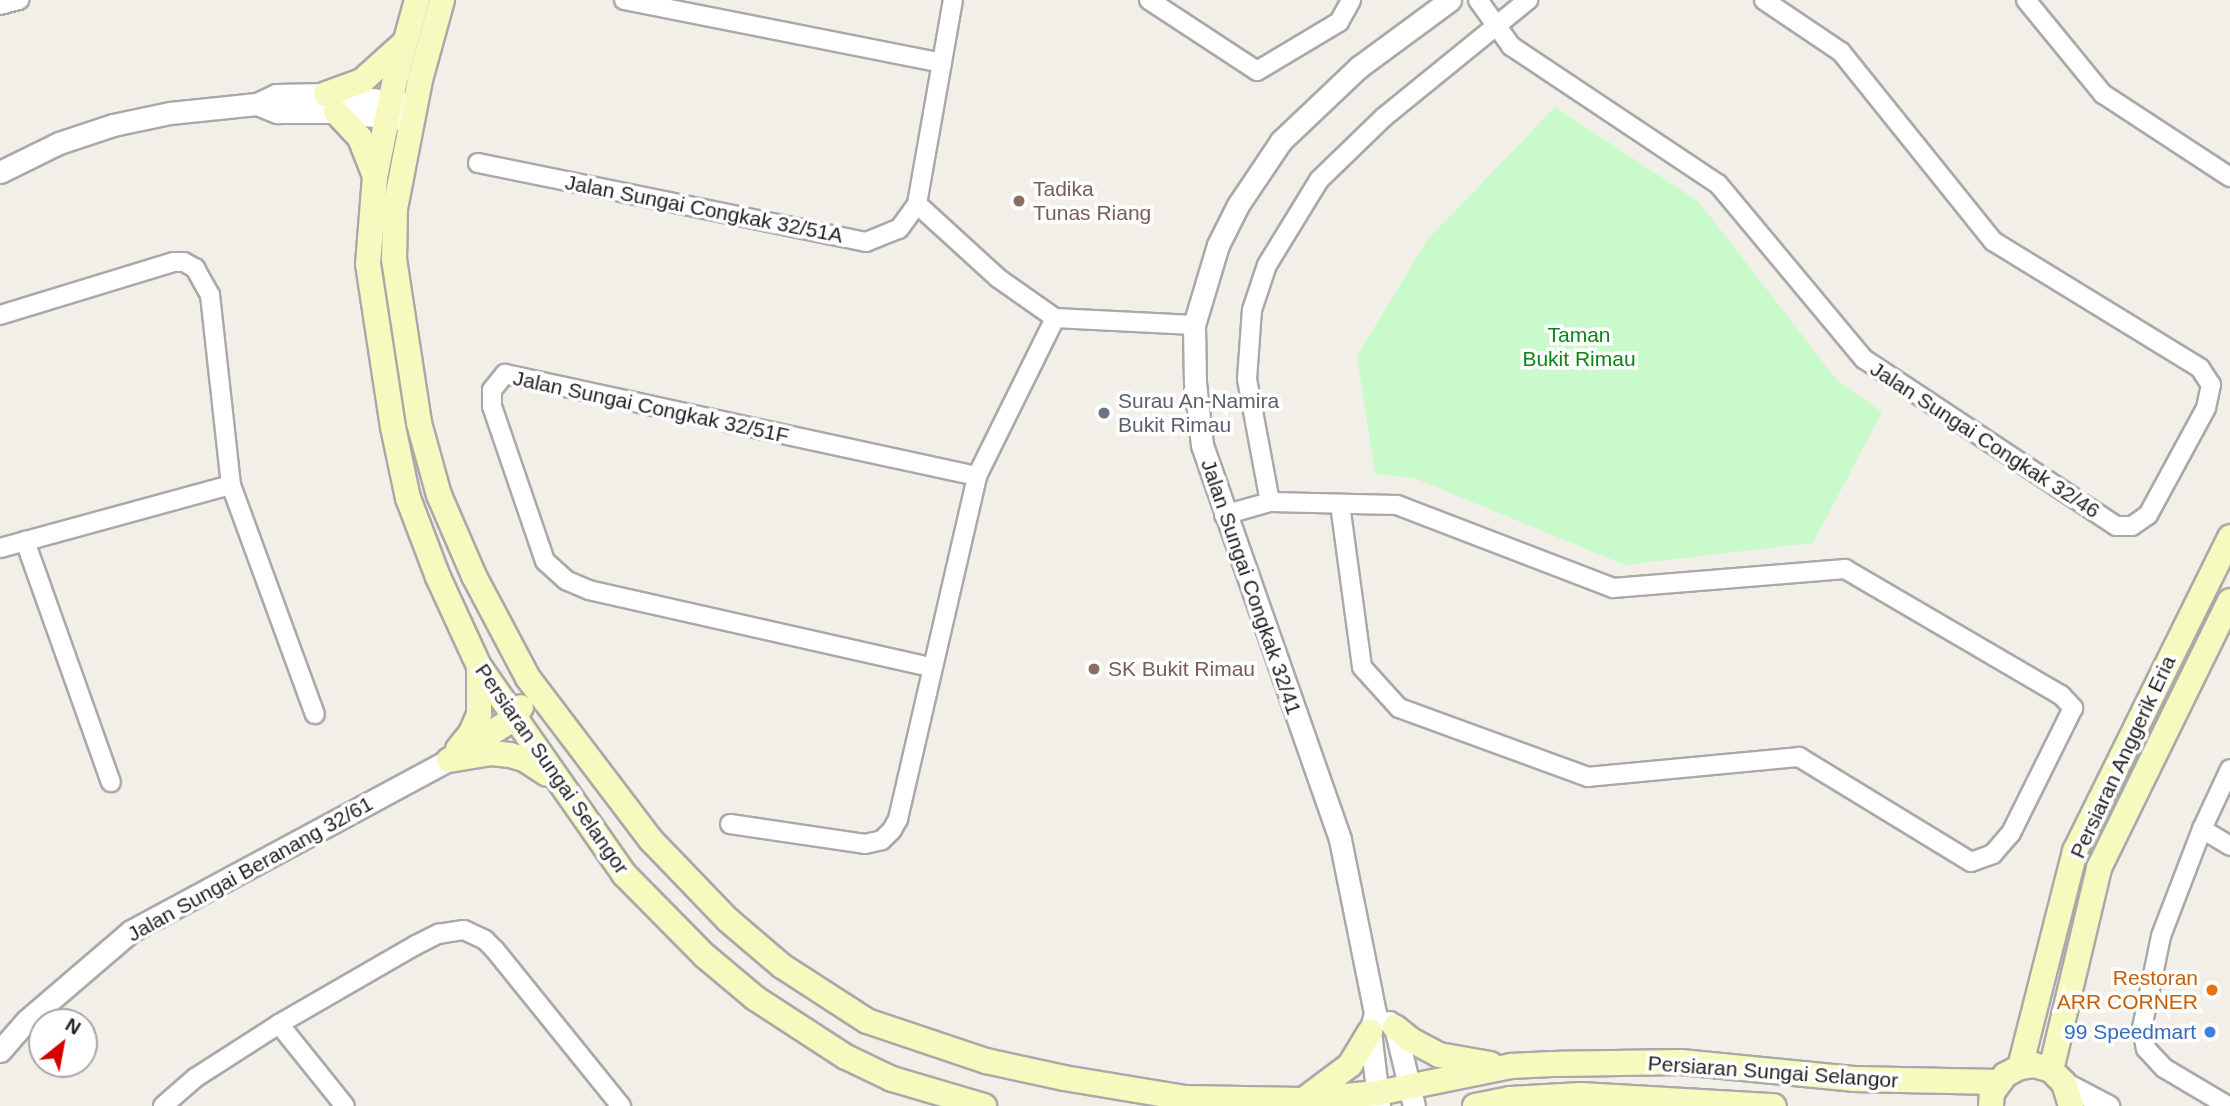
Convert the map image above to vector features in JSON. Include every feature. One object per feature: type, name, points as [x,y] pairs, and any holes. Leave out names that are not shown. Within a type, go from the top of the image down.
[{"type":"main road","name":"Persiaran Sungai Selangor","points":[[416,0],[375,177],[368,264],[393,427],[408,498],[438,577],[479,666],[513,719],[624,874],[680,933],[755,998],[846,1057],[892,1079],[984,1106]]},
{"type":"main road","name":"Persiaran Sungai Selangor","points":[[442,0],[414,112],[396,209],[394,258],[419,423],[439,495],[474,576],[528,678],[651,840],[728,920],[782,966],[867,1020],[986,1061],[1064,1078],[1185,1098],[1302,1100],[1412,1097],[1511,1066],[1681,1062],[1853,1079],[1998,1082]]},
{"type":"main road","points":[[375,177],[360,138],[331,103],[362,81],[405,42]]},
{"type":"main road","points":[[393,427],[419,423]]},
{"type":"main road","name":"Persiaran Anggerik Eria","points":[[2020,1067],[2075,851],[2230,537]]},
{"type":"main road","name":"Persiaran Anggerik Eria","points":[[2062,1086],[2099,868],[2230,601]]},
{"type":"main road","points":[[449,760],[471,733],[480,713],[479,666]]},
{"type":"main road","points":[[449,760],[513,719],[521,707],[528,678]]},
{"type":"main road","points":[[449,760],[491,753],[510,755],[535,765],[561,786]]},
{"type":"main road","points":[[1302,1100],[1350,1065],[1380,1024],[1439,1055],[1511,1066]]},
{"type":"main road","points":[[1991,1106],[1998,1082],[2020,1067],[2034,1065],[2062,1086]]},
{"type":"main road","name":"Persiaran Sungai Selangor","points":[[1475,1106],[1581,1095],[1623,1102],[1774,1106]]},
{"type":"street","points":[[0,5],[19,0]]},
{"type":"street","points":[[624,0],[942,63]]},
{"type":"street","points":[[953,0],[916,204],[998,278],[1055,318],[1194,325]]},
{"type":"street","points":[[1149,0],[1257,71],[1339,22],[1351,0]]},
{"type":"street","name":"Jalan Sungai Congkak 32/41","points":[[1380,1024],[1340,839],[1224,515],[1202,445],[1195,383],[1194,325],[1218,245],[1238,205],[1282,141],[1359,67],[1450,0]]},
{"type":"street","name":"Jalan Sungai Congkak 32/46","points":[[1478,0],[1494,26],[1511,46],[1718,184],[1864,359],[2116,526],[2132,526],[2148,514],[2206,408],[2211,385],[2200,368],[1993,241],[1841,52],[1764,0]]},
{"type":"street","points":[[1270,502],[1247,379],[1252,310],[1267,265],[1319,180],[1384,117],[1528,0]]},
{"type":"street","points":[[2026,0],[2103,94],[2230,177]]},
{"type":"street","points":[[1,167],[59,143],[113,125],[170,113],[257,104],[277,112],[331,103],[414,112]]},
{"type":"street","name":"Jalan Sungai Congkak 32/51A","points":[[478,163],[866,242],[899,229],[916,204]]},
{"type":"street","points":[[0,315],[173,262],[184,262],[195,268],[209,295],[231,485],[315,714]]},
{"type":"street","points":[[730,824],[865,844],[882,841],[898,819],[930,667],[977,476],[1055,318]]},
{"type":"street","name":"Jalan Sungai Congkak 32/51F","points":[[930,667],[589,590],[566,580],[545,561],[492,406],[492,390],[505,374],[977,476]]},
{"type":"street","points":[[0,548],[231,485]]},
{"type":"street","points":[[1224,515],[1270,502],[1397,505],[1613,588],[1845,569],[2061,695],[2073,708],[2011,833],[1993,854],[1971,862],[1800,757],[1588,777],[1399,708],[1362,667],[1339,505]]},
{"type":"street","points":[[25,541],[111,782]]},
{"type":"street","name":"Jalan Sungai Beranang 32/61","points":[[0,1051],[26,1021],[131,931],[449,760]]},
{"type":"street","points":[[2228,1106],[2164,1068],[2146,1049],[2142,1028],[2161,936],[2202,829],[2230,769]]},
{"type":"street","points":[[2202,829],[2230,846]]},
{"type":"street","points":[[163,1106],[195,1078],[279,1024],[416,945],[438,934],[464,930],[485,940],[495,950],[621,1106]]},
{"type":"street","points":[[279,1024],[345,1106]]},
{"type":"street","points":[[1380,1024],[1412,1097]]},
{"type":"street","points":[[1379,1099],[1380,1024]]},
{"type":"street","points":[[2062,1086],[2108,1106]]},
{"type":"green space","name":"Taman Bukit Rimau","points":[[1555,107],[1699,202],[1836,379],[1882,412],[1813,543],[1625,565],[1414,478],[1375,474],[1357,356],[1427,240]]},
{"type":"place","name":"Tadika Tunas Riang","points":[[1019,201]]},
{"type":"place","name":"Surau An-Namira Bukit Rimau","points":[[1104,413]]},
{"type":"place","name":"SK Bukit Rimau","points":[[1094,669]]},
{"type":"place","name":"Restoran ARR CORNER","points":[[2212,990]]},
{"type":"place","name":"99 Speedmart","points":[[2210,1032]]}]
